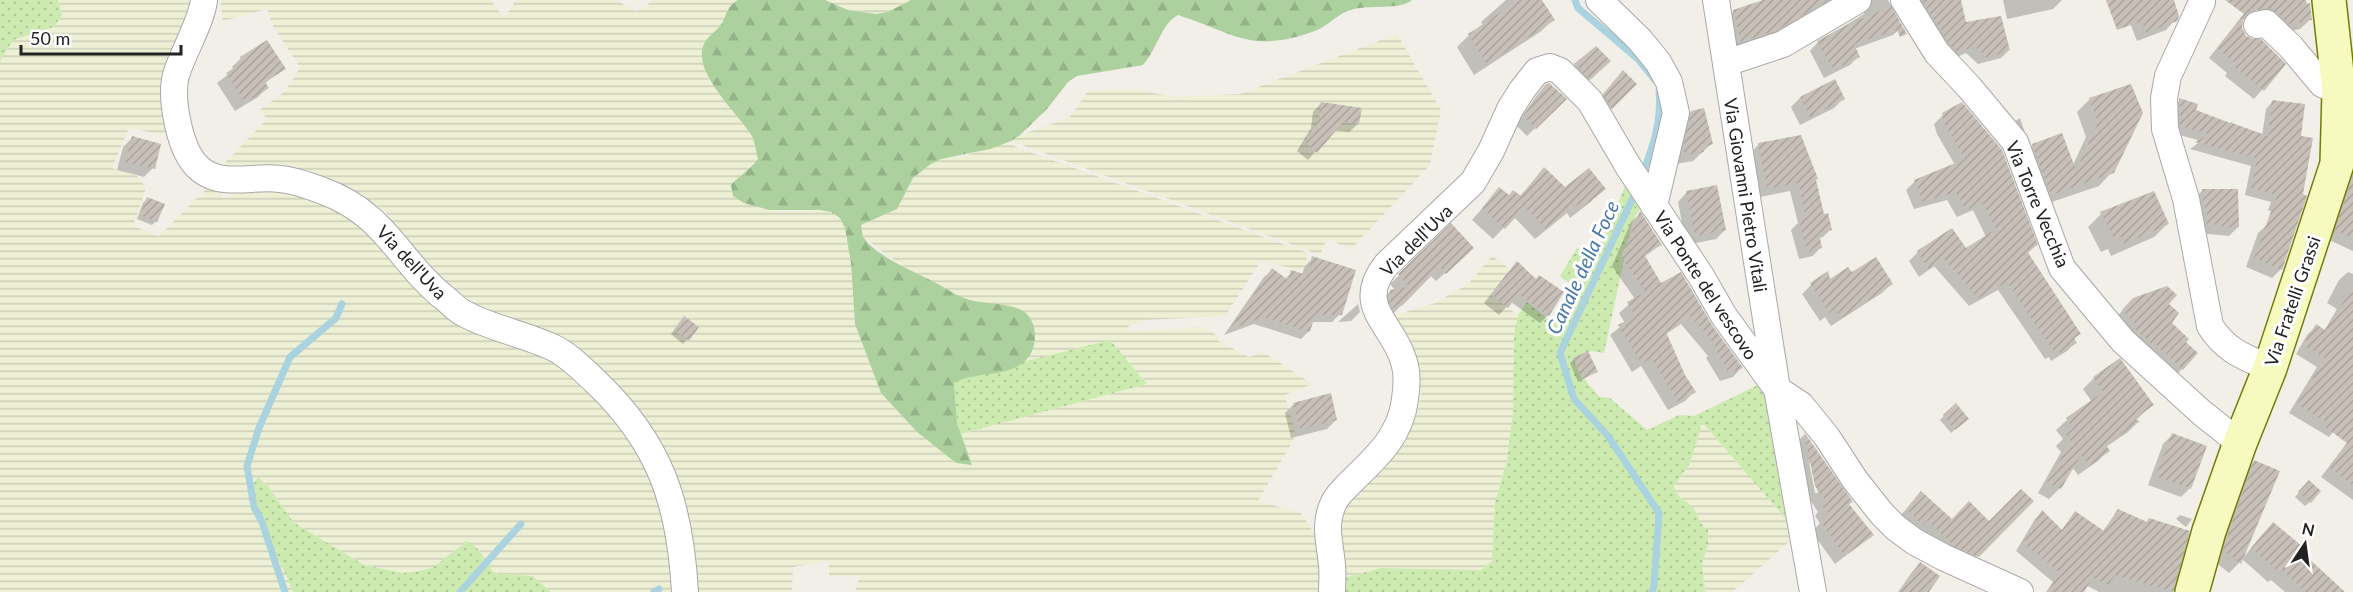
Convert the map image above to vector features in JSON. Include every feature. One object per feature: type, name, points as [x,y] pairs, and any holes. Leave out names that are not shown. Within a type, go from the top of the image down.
[{"type":"street","name":"Via dell'Uva","points":[[204,0],[176,75],[176,118],[183,142],[194,163],[210,177],[229,180],[280,179],[324,191],[365,213],[388,234],[432,289],[464,314],[555,348],[573,361],[607,393],[648,444],[670,492],[683,549],[685,592]]},
{"type":"street","points":[[1599,0],[1640,40],[1658,62],[1669,82],[1676,113],[1652,202]]},
{"type":"street","name":"Via Giovanni Pietro Vitali","points":[[1716,0],[1777,389],[1813,592]]},
{"type":"street","points":[[1726,63],[1783,44],[1858,0]]},
{"type":"street","name":"Via Torre Vecchia","points":[[1904,0],[1937,53],[1969,87],[2014,142],[2062,268],[2123,341],[2240,443]]},
{"type":"street","name":"Via Fratelli Grassi","points":[[2192,592],[2209,531],[2240,443],[2270,368],[2337,164],[2339,92],[2329,0]]},
{"type":"street","points":[[2202,2],[2168,76],[2164,98],[2165,129],[2186,199],[2210,326],[2220,342],[2270,368]]},
{"type":"street","points":[[2257,25],[2266,23],[2291,47],[2322,84],[2339,92]]},
{"type":"street","name":"Via dell'Uva","points":[[1332,592],[1332,563],[1327,528],[1334,502],[1392,439],[1402,417],[1405,402],[1406,369],[1403,356],[1379,318],[1375,307],[1374,286],[1377,276],[1473,182],[1516,100],[1537,71],[1550,67]]},
{"type":"street","name":"Via Ponte del vescovo","points":[[1550,67],[1560,71],[1590,101],[1724,316],[1777,389],[1801,405],[1827,437],[1855,480],[1896,528],[1943,557],[2020,592]]},
{"type":"street","points":[[2205,592],[2212,592]]},
{"type":"green space","points":[[0,0],[58,0],[62,15],[54,27],[13,40],[0,61]]},
{"type":"green space","points":[[58,0],[193,0],[171,136],[129,128],[112,168],[137,176],[146,188],[133,226],[159,236],[206,189],[218,188],[224,198],[251,187],[299,191],[362,222],[439,306],[545,355],[590,389],[623,426],[662,492],[677,592],[551,592],[533,576],[493,573],[478,549],[467,542],[434,567],[419,571],[403,573],[364,565],[293,522],[269,487],[262,531],[285,568],[293,592],[0,592],[0,61],[13,40],[54,27],[62,15]]},
{"type":"green space","points":[[220,0],[491,0],[504,18],[516,0],[616,0],[635,11],[647,6],[651,0],[738,0],[730,5],[721,25],[704,44],[709,80],[753,137],[758,159],[751,170],[740,176],[744,203],[780,212],[820,210],[831,212],[840,218],[845,228],[851,263],[855,324],[881,393],[917,432],[956,463],[972,464],[961,434],[1147,384],[1110,340],[1026,361],[1035,340],[1009,306],[998,306],[956,296],[908,270],[864,238],[861,225],[897,209],[913,178],[931,164],[941,159],[963,156],[1006,143],[1308,253],[1304,271],[1261,261],[1225,316],[1146,320],[1128,326],[1130,332],[1201,327],[1218,336],[1217,340],[1249,357],[1263,352],[1312,384],[1285,395],[1296,435],[1258,501],[1301,513],[1314,533],[1318,545],[1320,592],[855,592],[860,576],[829,576],[829,561],[793,567],[792,592],[696,592],[639,417],[472,306],[418,260],[386,213],[374,203],[344,188],[279,170],[222,166],[267,119],[260,110],[284,92],[300,68],[273,26],[267,9],[223,21]]},
{"type":"green space","points":[[738,0],[825,0],[848,10],[876,14],[888,12],[911,0],[1412,0],[1400,5],[1354,9],[1343,13],[1315,31],[1275,41],[1244,39],[1178,15],[1167,25],[1143,65],[1077,76],[1068,82],[1047,109],[1020,135],[990,149],[941,159],[931,164],[913,178],[897,209],[861,225],[863,237],[870,245],[896,263],[965,298],[1018,308],[1032,322],[1034,345],[1032,352],[1023,363],[1007,371],[962,379],[954,383],[957,423],[972,465],[956,463],[917,432],[881,393],[855,324],[851,263],[845,228],[840,218],[831,212],[820,210],[769,210],[744,203],[733,196],[731,185],[758,159],[752,136],[710,80],[702,55],[705,41],[723,22],[731,5]]},
{"type":"green space","points":[[825,0],[911,0],[888,12],[876,14],[848,10]]},
{"type":"green space","points":[[1397,34],[1441,110],[1430,165],[1351,249],[1327,239],[1320,255],[1011,141],[1020,135],[1069,118],[1088,91],[1131,89],[1176,97],[1240,94]]},
{"type":"green space","points":[[1626,184],[1642,204],[1632,223],[1604,353],[1591,351],[1575,363],[1588,384],[1600,397],[1610,398],[1647,430],[1679,415],[1694,416],[1762,383],[1786,519],[1701,421],[1690,463],[1674,486],[1677,493],[1694,509],[1708,530],[1708,544],[1702,563],[1705,592],[1344,592],[1344,578],[1381,568],[1481,570],[1492,561],[1495,502],[1507,461],[1513,413],[1514,334],[1518,315],[1527,302],[1551,321],[1576,288],[1560,276],[1577,248],[1596,255]]},
{"type":"green space","points":[[1492,256],[1510,269],[1491,295],[1518,315],[1514,334],[1513,413],[1507,461],[1495,502],[1492,561],[1481,570],[1381,568],[1344,578],[1338,544],[1343,505],[1391,459],[1403,442],[1417,412],[1421,394],[1417,359],[1392,316],[1435,303],[1468,284]]},
{"type":"green space","points":[[1110,340],[1147,384],[961,434],[957,423],[954,383],[964,377],[1005,371],[1026,361]]},
{"type":"green space","points":[[1700,420],[1786,519],[1790,541],[1732,592],[1705,592],[1702,563],[1708,544],[1696,512],[1675,492],[1674,486],[1690,463],[1700,431]]},
{"type":"green space","points":[[258,477],[269,487],[293,522],[364,565],[403,573],[419,571],[434,567],[467,541],[478,549],[494,573],[533,576],[551,592],[293,592],[253,504],[250,490]]},
{"type":"building","points":[[1519,0],[1542,0],[1555,20],[1487,64],[1468,34]]},
{"type":"building","points":[[1763,0],[1828,0],[1777,30],[1741,42],[1733,10]]},
{"type":"building","points":[[1922,0],[1961,0],[1966,22],[2001,16],[2010,50],[1987,58],[1974,46],[1958,53],[1949,44]]},
{"type":"building","points":[[2106,0],[2174,0],[2179,16],[2177,21],[2146,33],[2142,21],[2117,30]]},
{"type":"building","points":[[2225,0],[2306,0],[2307,4],[2310,3],[2312,20],[2289,24],[2276,12],[2263,8],[2247,14],[2243,20],[2242,28],[2246,36],[2261,39],[2286,64],[2264,91],[2233,66],[2235,63],[2217,48],[2244,14]]},
{"type":"building","points":[[1891,6],[1907,34],[1900,37],[1897,30],[1854,44],[1860,57],[1833,70],[1817,41]]},
{"type":"building","points":[[267,40],[286,69],[265,82],[269,88],[245,103],[226,73],[243,62],[240,57]]},
{"type":"building","points":[[1596,46],[1611,61],[1590,80],[1574,64]]},
{"type":"building","points":[[1623,70],[1637,84],[1612,109],[1603,94]]},
{"type":"building","points":[[1835,79],[1845,99],[1810,117],[1800,97]]},
{"type":"building","points":[[1549,83],[1567,99],[1536,129],[1523,116],[1534,99]]},
{"type":"building","points":[[2131,84],[2143,113],[2114,173],[2051,195],[2032,144],[2062,133],[2076,170],[2098,123],[2089,98]]},
{"type":"building","points":[[2179,98],[2198,104],[2196,110],[2230,123],[2233,121],[2232,123],[2268,136],[2272,100],[2305,104],[2301,136],[2313,138],[2303,194],[2307,196],[2282,270],[2254,258],[2277,195],[2251,188],[2257,159],[2195,142],[2209,134],[2180,126]]},
{"type":"building","points":[[1321,102],[1362,108],[1359,124],[1343,122],[1317,153],[1305,142],[1319,118]]},
{"type":"building","points":[[1962,102],[2002,150],[2038,245],[2027,251],[2081,334],[2074,338],[2077,343],[2060,353],[2058,349],[2054,352],[2007,282],[1978,298],[1944,259],[1929,270],[1917,251],[1952,228],[1966,248],[1996,229],[1982,202],[1966,210],[1956,192],[1923,202],[1914,180],[1965,159],[1945,125],[1942,113]]},
{"type":"building","points":[[1704,108],[1713,144],[1702,148],[1704,152],[1685,155],[1683,148],[1691,111]]},
{"type":"building","points":[[1801,135],[1818,179],[1816,180],[1824,214],[1828,213],[1832,230],[1819,233],[1822,248],[1807,252],[1799,220],[1806,218],[1798,183],[1767,189],[1758,143]]},
{"type":"building","points":[[132,136],[161,144],[155,169],[125,162]]},
{"type":"building","points":[[1544,167],[1565,187],[1589,168],[1606,189],[1582,208],[1578,204],[1546,229],[1525,207],[1505,229],[1482,208],[1499,187],[1509,195],[1513,190],[1521,196]]},
{"type":"building","points":[[2353,175],[2353,238],[2335,230]]},
{"type":"building","points":[[1717,185],[1726,230],[1695,236],[1686,191]]},
{"type":"building","points":[[2202,189],[2238,189],[2239,227],[2222,228],[2222,225],[2207,224],[2207,207],[2203,207]]},
{"type":"building","points":[[2154,191],[2169,224],[2124,244],[2121,237],[2115,240],[2100,212]]},
{"type":"building","points":[[147,197],[165,204],[157,222],[140,215]]},
{"type":"building","points":[[1640,211],[1662,245],[1644,254],[1661,283],[1681,272],[1712,325],[1743,368],[1729,373],[1714,347],[1716,346],[1691,316],[1666,332],[1685,375],[1696,392],[1678,402],[1651,358],[1642,364],[1618,325],[1635,316],[1627,302],[1645,292],[1621,256]]},
{"type":"building","points":[[1451,223],[1474,248],[1446,274],[1440,267],[1402,306],[1392,308],[1389,300],[1390,290],[1409,287],[1398,274]]},
{"type":"building","points":[[1312,256],[1356,270],[1342,315],[1315,315],[1310,332],[1263,317],[1229,330],[1272,268],[1288,280],[1291,270],[1307,275]]},
{"type":"building","points":[[1876,257],[1893,284],[1841,318],[1835,309],[1829,313],[1810,283],[1828,271],[1830,279],[1848,267],[1852,272]]},
{"type":"building","points":[[1517,261],[1536,279],[1539,275],[1564,292],[1549,316],[1519,294],[1508,308],[1491,294]]},
{"type":"building","points":[[2167,286],[2177,295],[2169,304],[2179,313],[2172,323],[2189,339],[2186,342],[2198,353],[2183,370],[2153,342],[2151,343],[2135,329],[2136,324],[2122,310],[2133,298]]},
{"type":"building","points":[[2353,287],[2353,485],[2329,467],[2347,443],[2325,427],[2328,423],[2297,404],[2325,358],[2303,345],[2316,324],[2325,330]]},
{"type":"building","points":[[684,316],[699,327],[689,341],[674,330]]},
{"type":"building","points":[[1588,351],[1598,372],[1582,379],[1573,358]]},
{"type":"building","points":[[2120,358],[2154,405],[2134,419],[2140,421],[2106,445],[2110,451],[2089,466],[2081,455],[2061,489],[2047,482],[2071,441],[2066,434],[2073,429],[2066,418],[2103,392],[2093,377]]},
{"type":"building","points":[[1331,393],[1337,420],[1300,429],[1293,403]]},
{"type":"building","points":[[1956,403],[1969,419],[1955,430],[1943,415]]},
{"type":"building","points":[[1804,432],[1853,502],[1849,504],[1874,535],[1845,556],[1820,521],[1829,513],[1822,506],[1826,502],[1815,486]]},
{"type":"building","points":[[2172,433],[2207,446],[2191,489],[2156,476]]},
{"type":"building","points":[[2254,460],[2280,471],[2241,564],[2223,550]]},
{"type":"building","points":[[2309,480],[2321,491],[2311,503],[2298,492]]},
{"type":"building","points":[[2021,489],[2034,501],[1979,557],[1954,546],[1927,520],[1923,525],[1906,509],[1921,491],[1952,519],[1969,501],[1989,521]]},
{"type":"building","points":[[2118,509],[2147,522],[2149,518],[2190,531],[2174,592],[2115,575],[2108,585],[2093,577],[2084,592],[2047,592],[2060,573],[2023,543],[2042,510],[2062,530],[2075,511],[2104,531]]},
{"type":"building","points":[[2273,522],[2309,552],[2305,555],[2345,592],[2306,592],[2282,570],[2280,573],[2251,548]]},
{"type":"building","points":[[1920,562],[1940,576],[1929,592],[1899,592]]},
{"type":"waterway","name":"Canale della Foce","points":[[1575,0],[1578,8],[1638,59],[1655,80]]},
{"type":"waterway","name":"Canale della Foce","points":[[1642,175],[1656,134],[1659,90]]},
{"type":"waterway","name":"Canale della Foce","points":[[1636,191],[1560,353],[1574,399],[1608,436],[1659,513],[1652,592]]},
{"type":"waterway","points":[[285,592],[262,522],[254,507],[247,466],[259,428],[290,357],[336,318],[342,304]]},
{"type":"waterway","points":[[460,592],[521,524]]},
{"type":"waterway","points":[[654,592],[659,589]]}]
